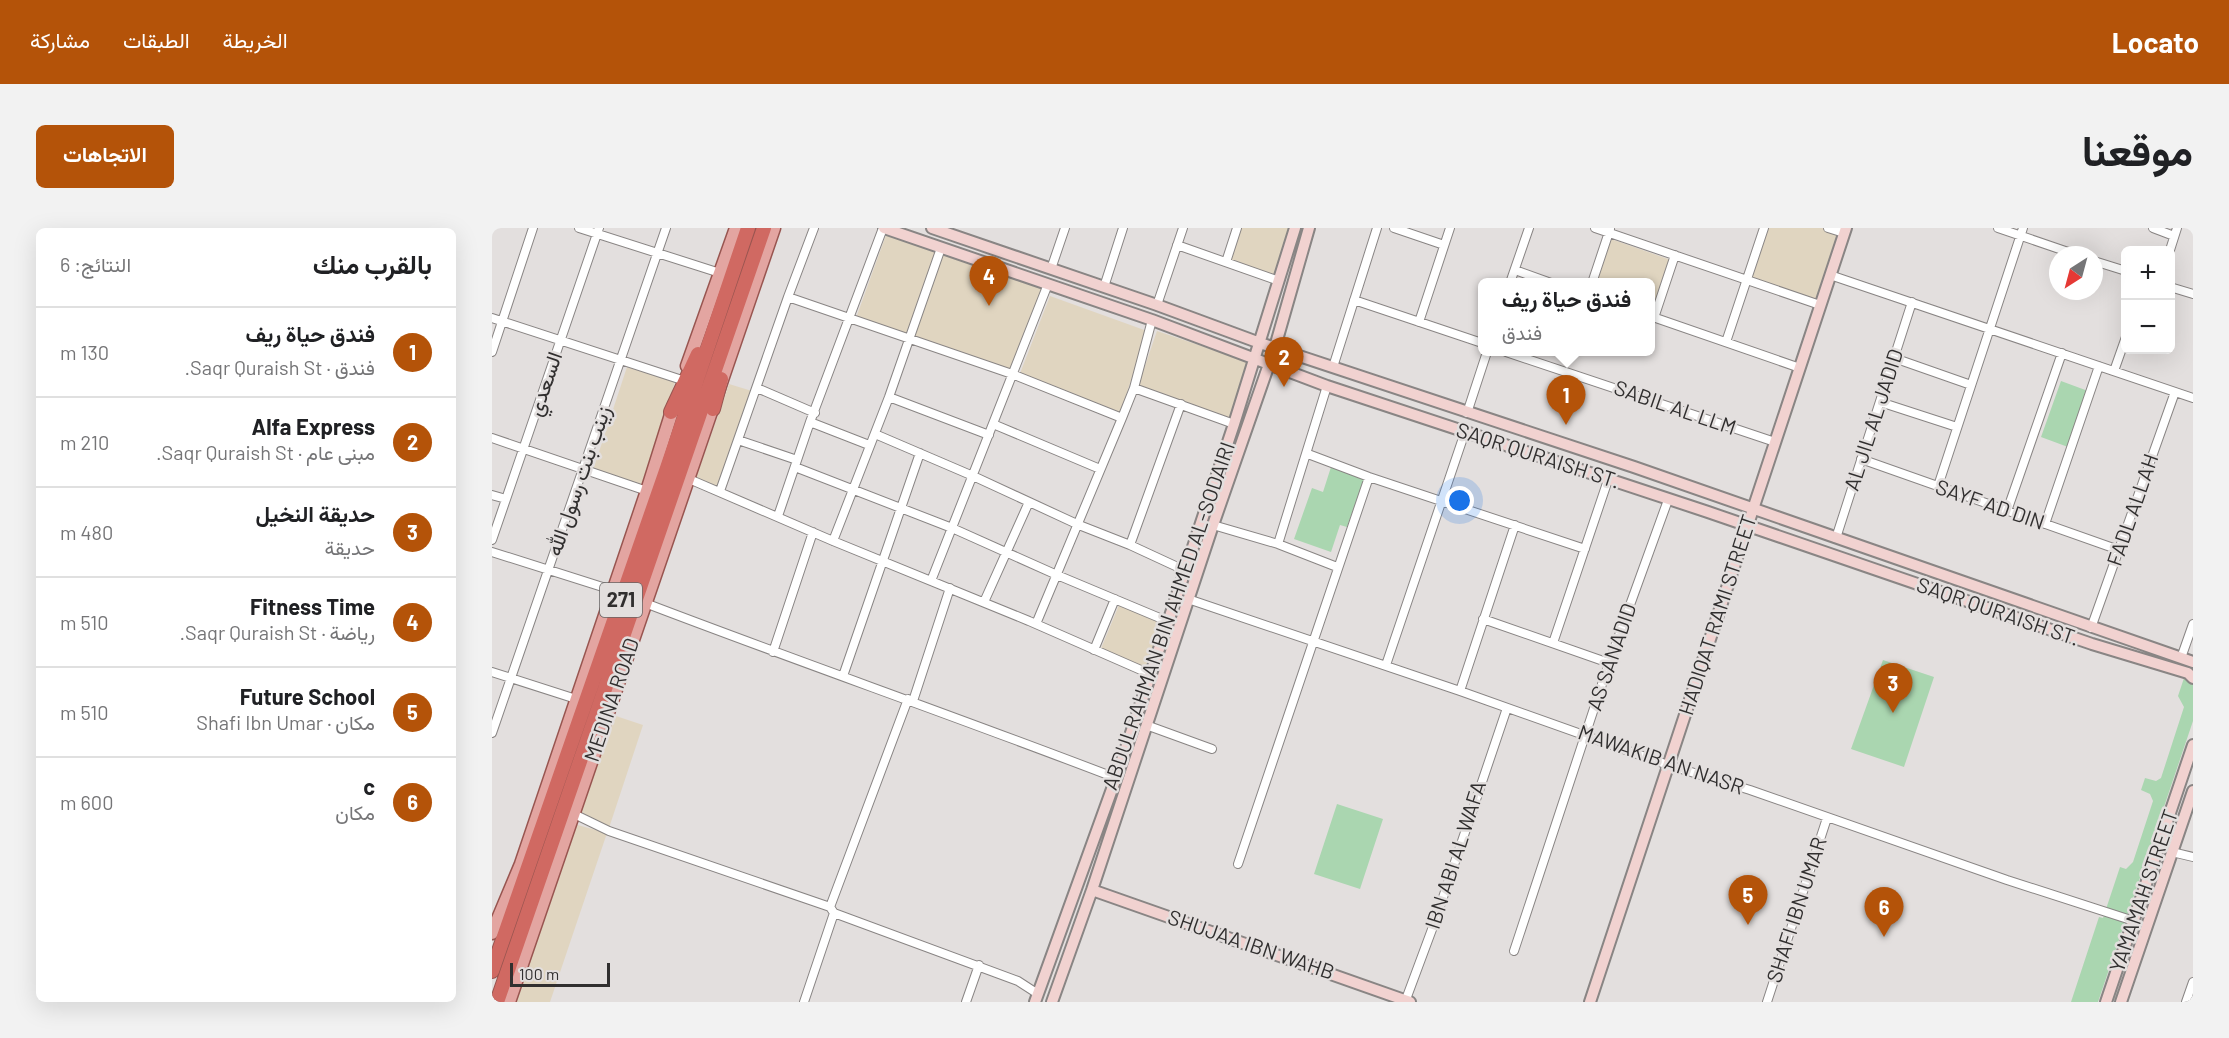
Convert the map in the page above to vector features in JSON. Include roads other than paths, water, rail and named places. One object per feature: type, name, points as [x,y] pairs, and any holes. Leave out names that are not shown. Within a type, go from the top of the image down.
[{"type":"highway","name":"271","points":[[492,971],[498,934],[595,674],[748,228]]},
{"type":"highway","name":"271","points":[[499,1002],[764,228]]},
{"type":"highway","points":[[713,409],[751,266]]},
{"type":"highway","points":[[671,412],[728,287]]},
{"type":"main road","name":"MEDINA ROAD","points":[[492,962],[498,934],[495,914],[521,864],[647,491],[671,412],[735,228]]},
{"type":"main road","name":"MEDINA ROAD","points":[[509,1002],[774,228]]},
{"type":"main road","points":[[595,674],[617,576]]},
{"type":"main road","points":[[570,793],[630,651]]},
{"type":"street","points":[[492,352],[533,228]]},
{"type":"street","points":[[579,228],[598,231],[657,254],[720,273]]},
{"type":"street","name":"زينب بنت رسول الله","points":[[492,733],[666,228]]},
{"type":"street","points":[[720,491],[814,228]]},
{"type":"street","points":[[778,516],[810,422],[883,228]]},
{"type":"street","name":"SAQR QURAISH ST.","points":[[883,228],[1152,320],[1327,386],[1747,525],[2149,662],[2188,673],[2193,678]]},
{"type":"street","name":"SAQR QURAISH ST.","points":[[932,228],[947,230],[1260,343],[1634,467],[2193,662]]},
{"type":"street","points":[[1051,269],[1065,228]]},
{"type":"street","points":[[1104,287],[1124,228]]},
{"type":"street","points":[[1157,305],[1183,228]]},
{"type":"street","points":[[1226,261],[1237,228]]},
{"type":"street","name":"ABDULRAHMAN BIN AHMED AL-SODAIRI","points":[[1036,998],[1116,778],[1234,424],[1295,228]]},
{"type":"street","name":"ABDULRAHMAN BIN AHMED AL-SODAIRI","points":[[1052,1002],[1270,363],[1309,228]]},
{"type":"street","points":[[1333,367],[1377,228]]},
{"type":"street","points":[[1394,228],[1444,245]]},
{"type":"street","points":[[1419,322],[1450,228]]},
{"type":"street","points":[[1512,278],[1529,228]]},
{"type":"street","points":[[1595,228],[1609,230],[1820,305]]},
{"type":"street","points":[[1726,342],[1764,228]]},
{"type":"street","points":[[1828,228],[1845,231]]},
{"type":"street","points":[[1998,228],[2022,232],[2055,246]]},
{"type":"street","points":[[2153,228],[2176,232]]},
{"type":"street","points":[[1593,278],[1609,230]]},
{"type":"street","name":"السعدي","points":[[492,540],[598,231]]},
{"type":"street","name":"HADIQAT RAMI STREET","points":[[1590,1002],[1845,231]]},
{"type":"street","points":[[1938,486],[2022,232]]},
{"type":"street","points":[[1177,245],[1279,281]]},
{"type":"street","points":[[833,541],[889,398],[941,248]]},
{"type":"street","points":[[1655,309],[1675,255]]},
{"type":"street","points":[[2103,264],[2121,269]]},
{"type":"street","points":[[1515,270],[1539,278]]},
{"type":"street","points":[[1830,274],[2193,398]]},
{"type":"street","points":[[1075,294],[1080,278]]},
{"type":"street","points":[[931,581],[1048,284]]},
{"type":"street","points":[[2175,288],[2193,294]]},
{"type":"street","points":[[788,297],[1012,374],[1122,418]]},
{"type":"street","points":[[1354,300],[1478,343]]},
{"type":"street","name":"AL JIL AL JADID","points":[[1836,538],[1912,302]]},
{"type":"street","points":[[492,318],[682,380]]},
{"type":"street","points":[[1655,318],[1800,368]]},
{"type":"street","points":[[1036,624],[1134,388],[1152,320]]},
{"type":"street","points":[[2114,371],[2121,351]]},
{"type":"street","points":[[2007,511],[2062,353]]},
{"type":"street","points":[[1467,413],[1485,356]]},
{"type":"street","name":"SABIL AL LLM","points":[[1521,356],[1775,442]]},
{"type":"street","points":[[1894,358],[1971,385]]},
{"type":"street","points":[[2044,524],[2099,366]]},
{"type":"street","points":[[1278,544],[1308,454],[1327,386]]},
{"type":"street","points":[[756,388],[815,413]]},
{"type":"street","points":[[1134,388],[1234,424]]},
{"type":"street","name":"FADL ALLAH","points":[[2091,628],[2175,392]]},
{"type":"street","points":[[889,398],[988,435]]},
{"type":"street","points":[[1880,402],[1957,427]]},
{"type":"street","points":[[1130,545],[1180,405]]},
{"type":"street","points":[[810,422],[869,445]]},
{"type":"street","points":[[993,424],[1101,469]]},
{"type":"street","points":[[1386,665],[1465,432]]},
{"type":"street","points":[[874,434],[1184,570]]},
{"type":"street","points":[[492,438],[647,491]]},
{"type":"street","points":[[738,440],[952,528],[1167,621]]},
{"type":"street","points":[[843,676],[920,453]]},
{"type":"street","points":[[1308,454],[1369,477],[1585,549]]},
{"type":"street","name":"SAYF AD DIN","points":[[1861,459],[2119,550]]},
{"type":"street","points":[[1238,864],[1369,477]]},
{"type":"street","points":[[689,479],[1150,674]]},
{"type":"street","points":[[1553,643],[1608,480]]},
{"type":"street","points":[[492,495],[506,499]]},
{"type":"street","name":"AS SANADID","points":[[1514,951],[1609,663],[1668,500]]},
{"type":"street","points":[[984,602],[1029,502]]},
{"type":"street","points":[[1213,525],[1278,544],[1337,567]]},
{"type":"street","points":[[1460,691],[1515,525]]},
{"type":"street","points":[[773,652],[813,532]]},
{"type":"street","points":[[492,552],[612,590]]},
{"type":"street","points":[[804,1002],[832,910],[950,588]]},
{"type":"street","points":[[1094,650],[1115,599]]},
{"type":"street","name":"MAWAKIB AN NASR","points":[[1188,599],[1315,640],[1668,765],[1750,790],[2018,884],[2134,921]]},
{"type":"street","points":[[645,603],[1116,778]]},
{"type":"street","points":[[1483,619],[1609,663]]},
{"type":"street","points":[[2181,658],[2193,624]]},
{"type":"street","points":[[2132,656],[2140,648],[2136,643]]},
{"type":"street","points":[[2149,662],[2144,655],[2151,648]]},
{"type":"street","points":[[492,672],[576,699]]},
{"type":"street","name":"IBN ABI AL WAFA","points":[[1407,1001],[1507,708]]},
{"type":"street","points":[[1146,725],[1212,749]]},
{"type":"street","name":"YAMAMAH STREET","points":[[2106,1002],[2193,745]]},
{"type":"street","name":"YAMAMAH STREET","points":[[2122,1002],[2193,792]]},
{"type":"street","points":[[574,814],[609,831],[979,965],[1018,981],[1036,998]]},
{"type":"street","name":"SHAFI IBN UMAR","points":[[1767,1002],[1827,818]]},
{"type":"street","points":[[2172,852],[2193,857]]},
{"type":"street","name":"SHUJAA IBN WAHB","points":[[1092,890],[1407,1001]]},
{"type":"street","points":[[966,1002],[979,965]]},
{"type":"street","points":[[2186,1002],[2193,982]]},
{"type":"place","name":"Fitness Time","points":[[989,306]]},
{"type":"place","name":"Alfa Express","points":[[1284,387]]},
{"type":"place","name":"فندق حياة ريف","points":[[1566,425]]},
{"type":"place","name":"حديقة النخيل","points":[[1893,713]]},
{"type":"place","name":"Future School","points":[[1748,925]]},
{"type":"place","name":"c","points":[[1884,937]]}]
